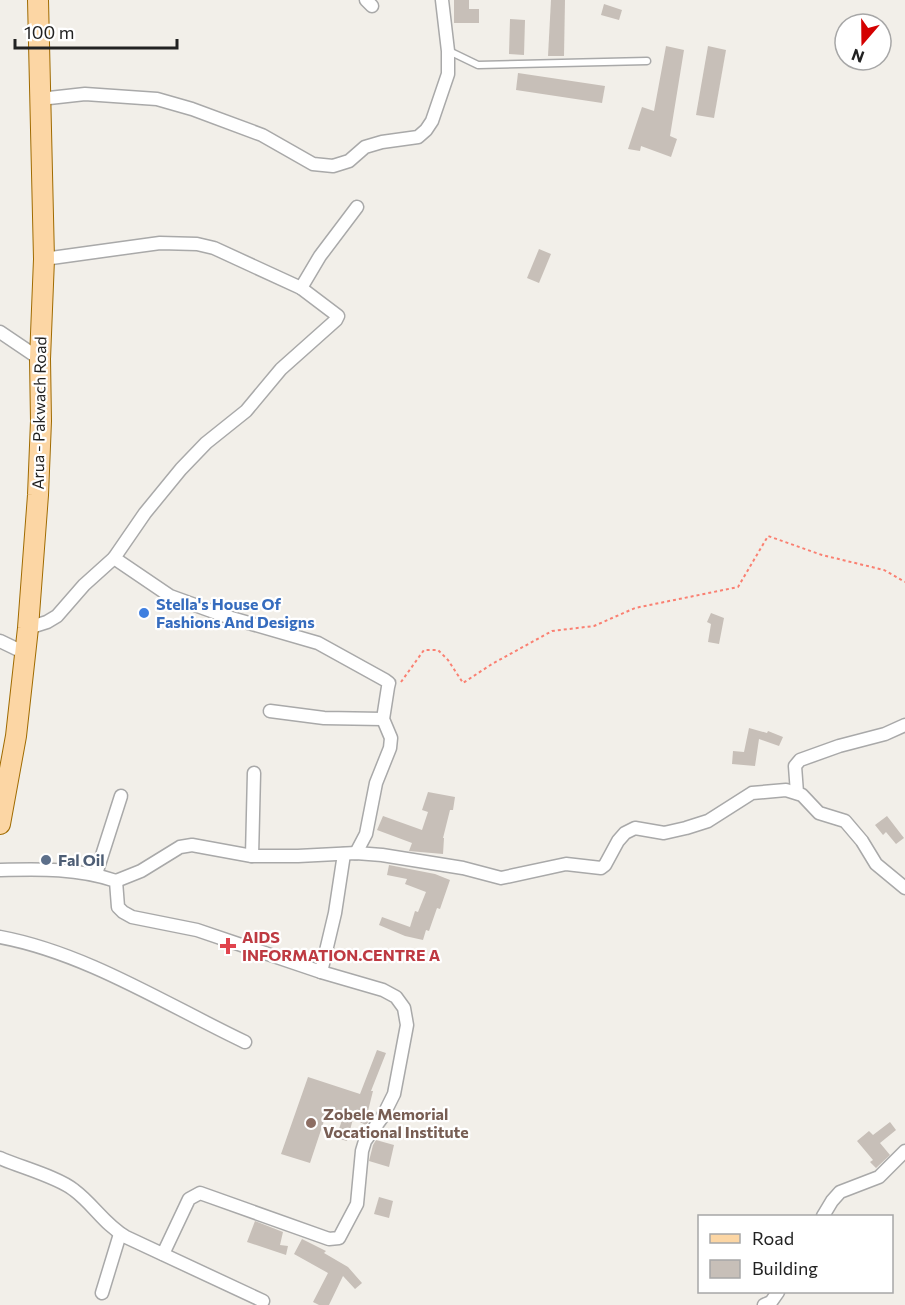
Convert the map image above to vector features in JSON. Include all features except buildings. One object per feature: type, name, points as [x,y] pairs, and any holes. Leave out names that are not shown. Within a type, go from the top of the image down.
[{"type":"main road","name":"Arua - Pakwach Road","points":[[0,824],[16,736],[28,628],[41,421],[40,359],[44,259],[38,0]]},
{"type":"street","points":[[40,99],[85,94],[157,99],[262,135],[313,164],[333,166],[349,160],[365,147],[418,137],[432,121],[446,86],[448,51],[442,0]]},
{"type":"street","points":[[302,288],[320,256],[357,207]]},
{"type":"street","points":[[28,628],[57,616],[84,585],[114,558],[145,513],[181,469],[206,443],[246,411],[281,369],[338,316],[302,288],[214,248],[197,244],[160,243],[44,259]]},
{"type":"street","points":[[0,332],[40,359]]},
{"type":"street","points":[[114,558],[170,596],[228,617],[318,643],[388,683],[383,719],[391,738],[390,748],[376,783],[366,834],[350,854],[321,972]]},
{"type":"street","points":[[0,641],[25,653]]},
{"type":"street","points":[[270,711],[324,718],[383,719]]},
{"type":"street","points":[[797,793],[795,766],[800,760],[839,746],[885,734],[905,725]]},
{"type":"street","points":[[252,855],[254,773]]},
{"type":"street","points":[[0,870],[47,869],[96,874],[116,880],[141,871],[185,845],[192,845],[252,855],[382,855],[463,868],[506,878],[566,864],[601,868],[618,841],[635,828],[664,832],[677,831],[708,821],[752,793],[786,790],[804,797],[819,813],[845,821],[862,841],[876,864],[905,888]]},
{"type":"street","points":[[96,874],[121,796]]},
{"type":"street","points":[[116,880],[118,907],[132,917],[197,930],[321,972],[383,990],[396,998],[404,1008],[407,1025],[394,1094],[383,1116],[365,1141],[362,1151],[359,1195],[351,1217],[339,1238],[329,1239],[200,1193],[189,1199],[163,1254]]},
{"type":"street","points":[[0,937],[20,941],[111,974],[245,1042]]},
{"type":"street","points":[[824,1215],[840,1192],[879,1178],[905,1151]]},
{"type":"street","points":[[0,1158],[69,1186],[120,1234],[263,1301]]},
{"type":"street","points":[[102,1293],[120,1234]]},
{"type":"street","points":[[764,1305],[771,1302],[777,1293]]},
{"type":"lane","points":[[448,51],[478,64],[647,61]]},
{"type":"path","points":[[388,687],[398,684],[424,650],[438,650],[448,660],[463,683],[552,631],[594,626],[635,608],[738,587],[768,536],[822,555],[884,570],[905,582]]},
{"type":"place","name":"Stella's House Of Fashions And Designs","points":[[144,613]]},
{"type":"place","name":"Fal Oil","points":[[46,860]]},
{"type":"place","name":"AIDS INFORMATION.CENTRE A","points":[[228,946]]},
{"type":"place","name":"Zobele Memorial Vocational Institute","points":[[311,1123]]}]
